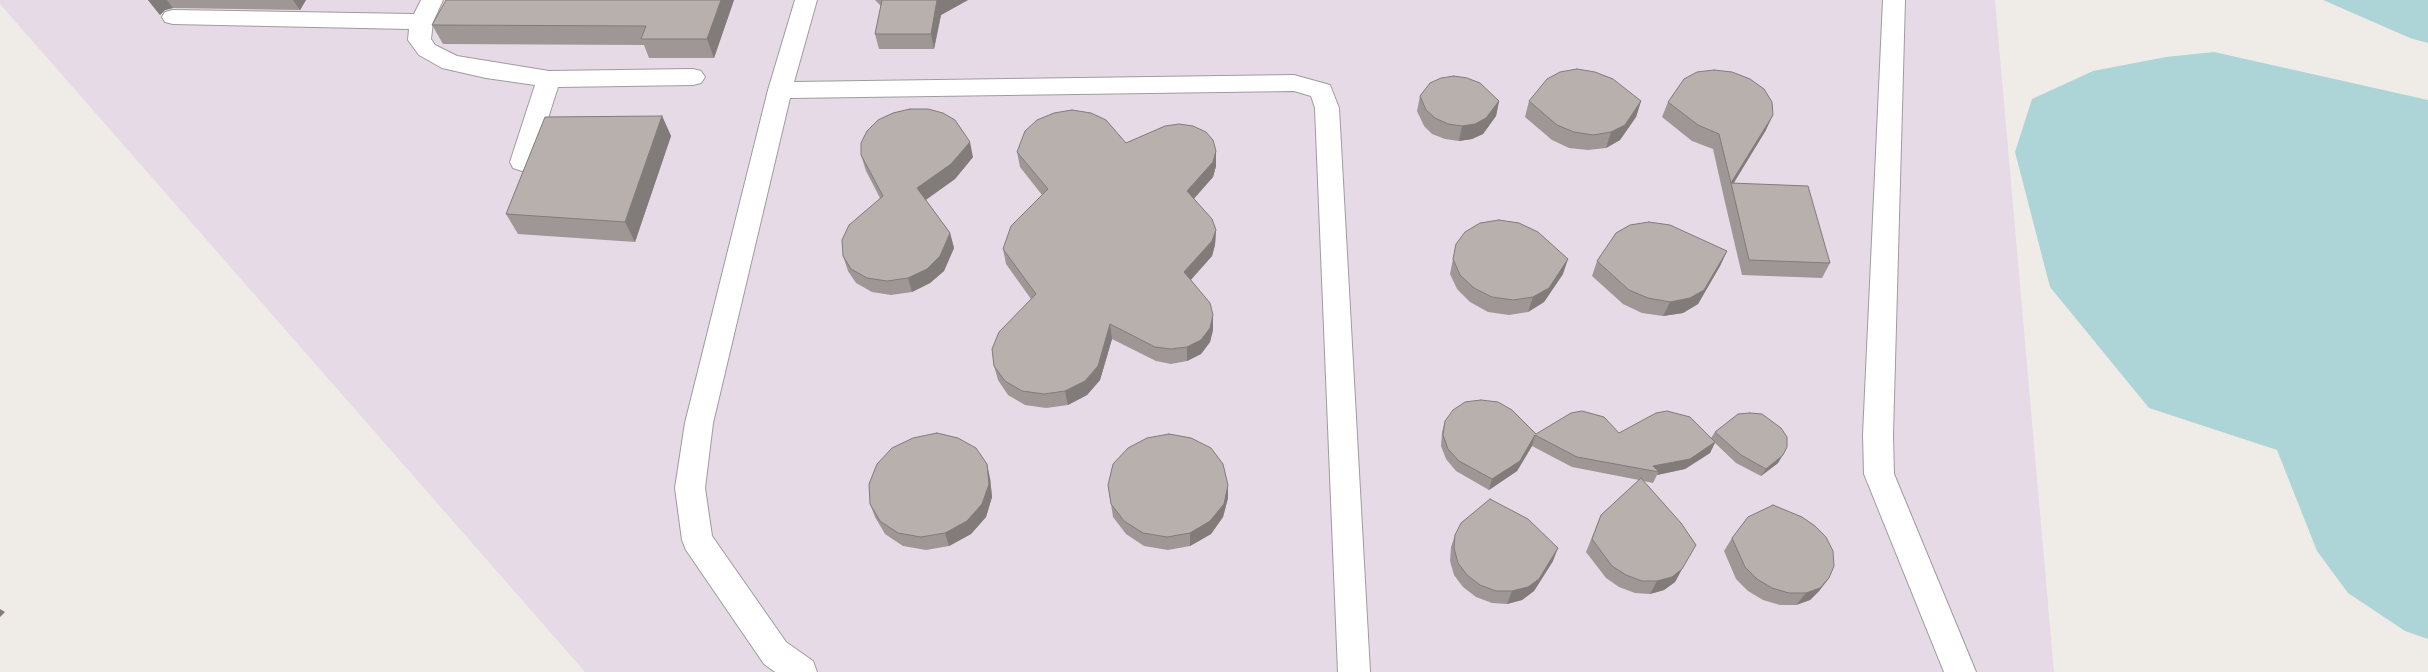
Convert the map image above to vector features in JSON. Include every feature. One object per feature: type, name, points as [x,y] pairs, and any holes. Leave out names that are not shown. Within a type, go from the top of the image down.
[{"type":"lane","points":[[432,0],[422,22],[419,40],[427,50],[450,62],[486,70],[549,79],[694,77]]},
{"type":"lane","points":[[801,672],[774,653],[697,540],[690,488],[699,424],[780,90],[806,0]]},
{"type":"lane","points":[[1894,0],[1878,425],[1879,474],[1960,672]]},
{"type":"lane","points":[[174,17],[422,22]]},
{"type":"lane","points":[[522,162],[549,79]]},
{"type":"lane","points":[[780,90],[1294,84],[1314,87],[1322,91],[1328,108],[1354,672]]},
{"type":"shaded area","points":[[0,0],[1995,0],[2054,672],[585,672],[0,4]]},
{"type":"water","points":[[2323,0],[2428,0],[2428,43],[2410,38]]},
{"type":"water","points":[[2214,52],[2428,100],[2428,639],[2405,631],[2348,593],[2317,551],[2277,450],[2149,408],[2050,287],[2015,152],[2032,99],[2093,71],[2166,57]]},
{"type":"building","points":[[446,0],[721,0],[707,39],[641,39],[646,26],[432,25]]},
{"type":"building","points":[[882,0],[937,0],[931,34],[875,34]]},
{"type":"building","points":[[1577,69],[1595,72],[1613,79],[1641,101],[1625,125],[1611,132],[1593,135],[1574,132],[1557,125],[1529,101],[1547,79],[1560,72]]},
{"type":"building","points":[[1714,70],[1732,72],[1750,79],[1764,89],[1772,102],[1773,115],[1731,183],[1719,134],[1698,125],[1668,102],[1684,79],[1697,72]]},
{"type":"building","points":[[1454,76],[1480,83],[1499,101],[1486,118],[1475,124],[1462,126],[1448,124],[1435,118],[1426,110],[1420,96],[1430,83],[1441,78]]},
{"type":"building","points":[[910,109],[928,109],[943,113],[955,120],[970,142],[951,164],[917,188],[950,233],[940,256],[927,269],[908,278],[887,281],[867,278],[851,269],[843,256],[842,240],[849,225],[883,196],[861,155],[861,143],[867,131],[878,120],[893,113]]},
{"type":"building","points":[[1072,110],[1091,113],[1106,120],[1126,143],[1165,126],[1179,124],[1193,126],[1206,132],[1213,140],[1216,151],[1213,162],[1187,191],[1212,219],[1216,230],[1212,241],[1184,272],[1210,303],[1213,315],[1210,328],[1201,340],[1187,347],[1171,349],[1155,347],[1110,324],[1098,366],[1085,381],[1065,391],[1044,394],[1022,391],[1005,381],[994,366],[992,349],[999,332],[1036,294],[1003,249],[1011,226],[1048,189],[1017,152],[1025,131],[1037,120],[1054,113]]},
{"type":"building","points":[[662,116],[625,222],[506,214],[545,117]]},
{"type":"building","points":[[1731,183],[1808,186],[1830,263],[1749,260]]},
{"type":"building","points":[[1499,220],[1519,223],[1538,232],[1568,259],[1549,288],[1533,297],[1513,300],[1492,297],[1474,288],[1460,275],[1453,259],[1456,244],[1465,232],[1480,223]]},
{"type":"building","points":[[1649,222],[1670,225],[1727,251],[1704,290],[1690,298],[1670,302],[1648,298],[1629,290],[1597,261],[1616,233],[1630,225]]},
{"type":"building","points":[[1481,400],[1498,402],[1512,410],[1536,434],[1571,413],[1582,411],[1604,417],[1619,433],[1656,413],[1667,411],[1690,417],[1715,442],[1690,459],[1653,466],[1659,472],[1577,457],[1535,435],[1520,461],[1492,479],[1459,461],[1448,449],[1443,435],[1445,421],[1453,410],[1465,402]]},
{"type":"building","points":[[1738,414],[1762,414],[1781,428],[1787,437],[1787,447],[1783,455],[1766,469],[1741,455],[1715,432]]},
{"type":"building","points":[[937,433],[958,438],[976,448],[987,464],[989,484],[982,504],[967,521],[945,533],[921,537],[898,533],[880,521],[870,504],[869,484],[877,464],[892,448],[913,438]]},
{"type":"building","points":[[1169,434],[1191,438],[1211,448],[1223,464],[1228,485],[1224,504],[1210,521],[1190,533],[1167,537],[1143,533],[1124,521],[1111,504],[1108,485],[1113,464],[1128,448],[1147,438]]},
{"type":"building","points":[[1641,478],[1681,523],[1696,545],[1682,569],[1672,577],[1657,581],[1642,581],[1626,575],[1612,566],[1592,539],[1601,515]]},
{"type":"building","points":[[1490,499],[1528,519],[1558,548],[1539,579],[1528,587],[1512,591],[1496,591],[1480,585],[1467,575],[1458,563],[1454,548],[1455,535],[1461,523]]},
{"type":"building","points":[[1773,505],[1802,517],[1826,537],[1833,551],[1834,566],[1829,578],[1820,588],[1806,593],[1789,593],[1772,588],[1757,579],[1745,567],[1732,538],[1748,517]]}]
